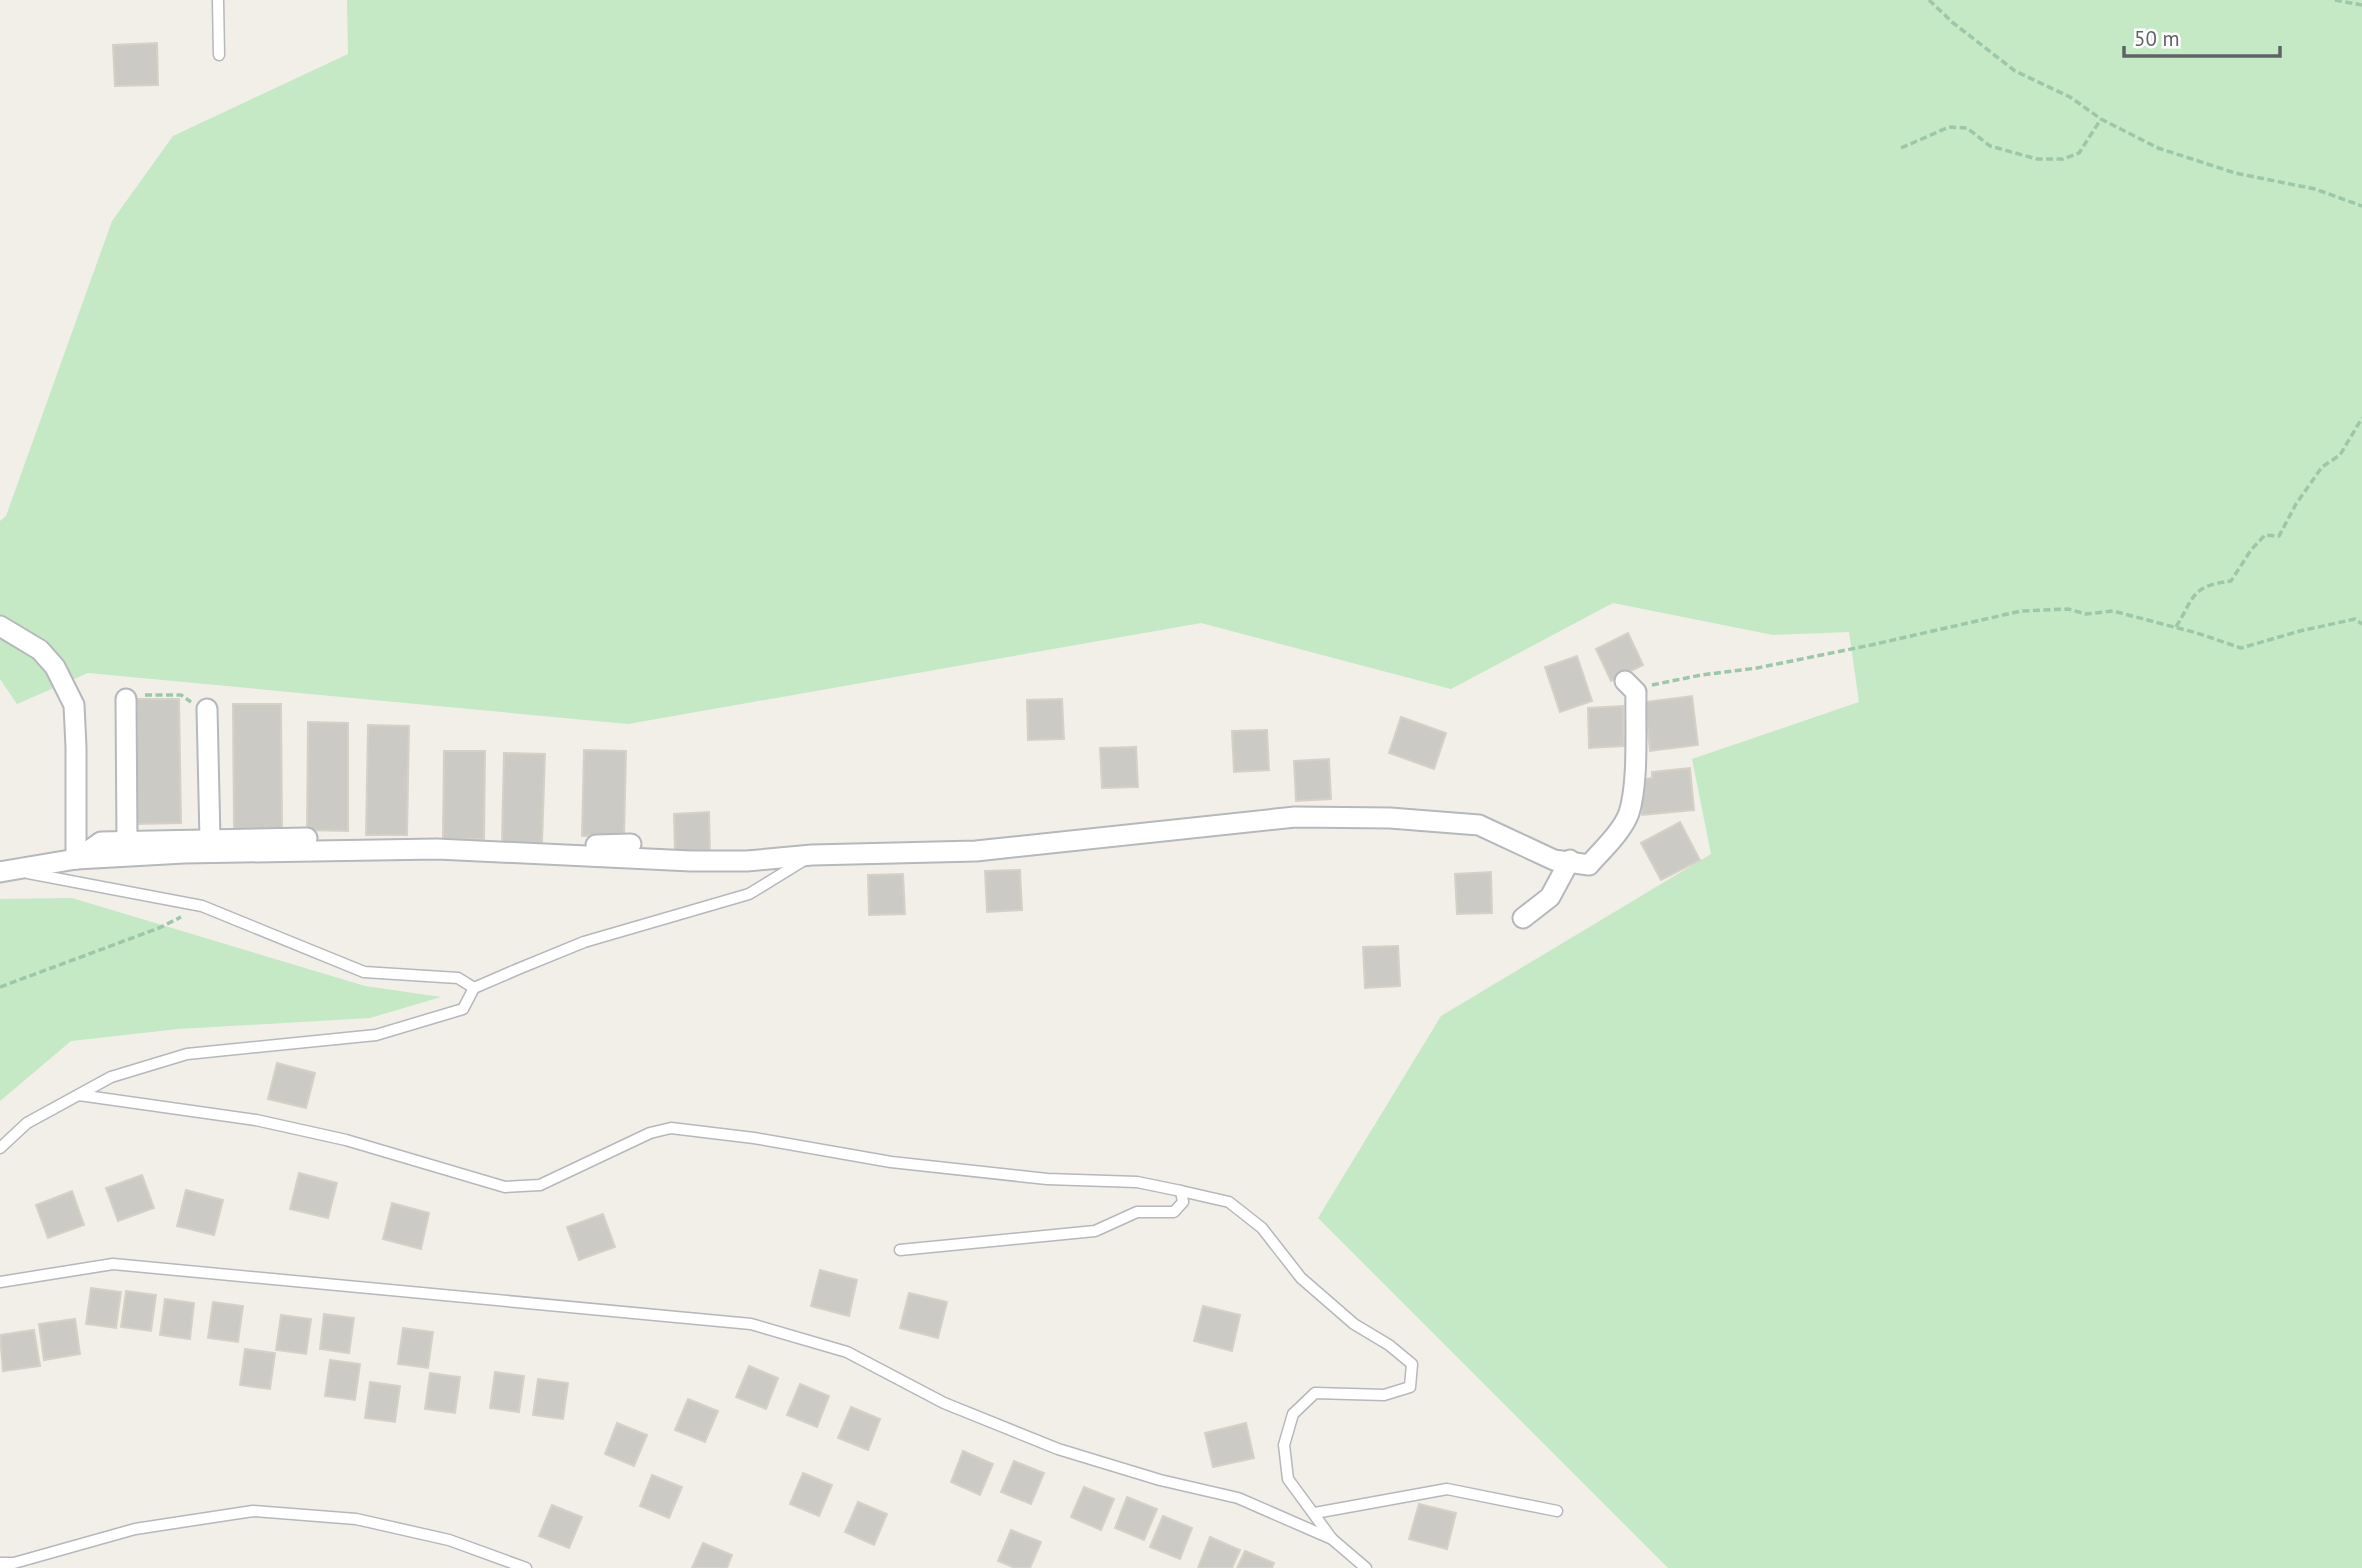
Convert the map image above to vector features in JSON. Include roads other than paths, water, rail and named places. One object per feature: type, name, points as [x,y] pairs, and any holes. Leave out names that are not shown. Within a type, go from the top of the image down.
[{"type":"street","points":[[0,626],[40,650],[55,667],[74,705],[76,859]]},
{"type":"street","points":[[9,871],[76,859],[184,853],[437,849],[691,861],[747,861],[812,855],[976,850],[1295,817],[1390,818],[1479,825],[1554,860],[1570,860],[1589,865],[1629,814],[1635,759],[1631,686]]},
{"type":"street","points":[[126,699],[127,841]]},
{"type":"street","points":[[207,709],[210,839]]},
{"type":"street","points":[[76,859],[101,842],[127,841],[421,840],[444,844],[547,847],[631,844]]},
{"type":"street","points":[[1523,918],[1550,897],[1570,860]]},
{"type":"lane","points":[[218,0],[219,55]]},
{"type":"lane","points":[[0,1148],[27,1123],[111,1077],[187,1054],[376,1035],[463,1009],[474,988],[584,942],[749,894],[812,855]]},
{"type":"lane","points":[[9,871],[202,906],[364,972],[458,978],[474,988]]},
{"type":"lane","points":[[79,1095],[256,1120],[346,1140],[505,1187],[540,1185],[650,1133],[671,1128],[754,1138],[891,1163],[1047,1180],[1137,1182],[1229,1202],[1262,1228],[1301,1278],[1354,1324],[1389,1345],[1412,1364],[1410,1387],[1384,1395],[1315,1393],[1293,1414],[1284,1445],[1288,1479],[1332,1539],[1366,1568]]},
{"type":"lane","points":[[900,1250],[1095,1231],[1136,1212],[1174,1212],[1183,1202],[1181,1191]]},
{"type":"lane","points":[[0,1282],[113,1264],[751,1324],[847,1352],[944,1404],[1058,1449],[1160,1480],[1238,1498],[1332,1539]]},
{"type":"lane","points":[[1315,1514],[1447,1489],[1557,1511]]},
{"type":"lane","points":[[0,1563],[14,1563],[135,1529],[253,1511],[356,1519],[449,1540],[526,1568]]}]
